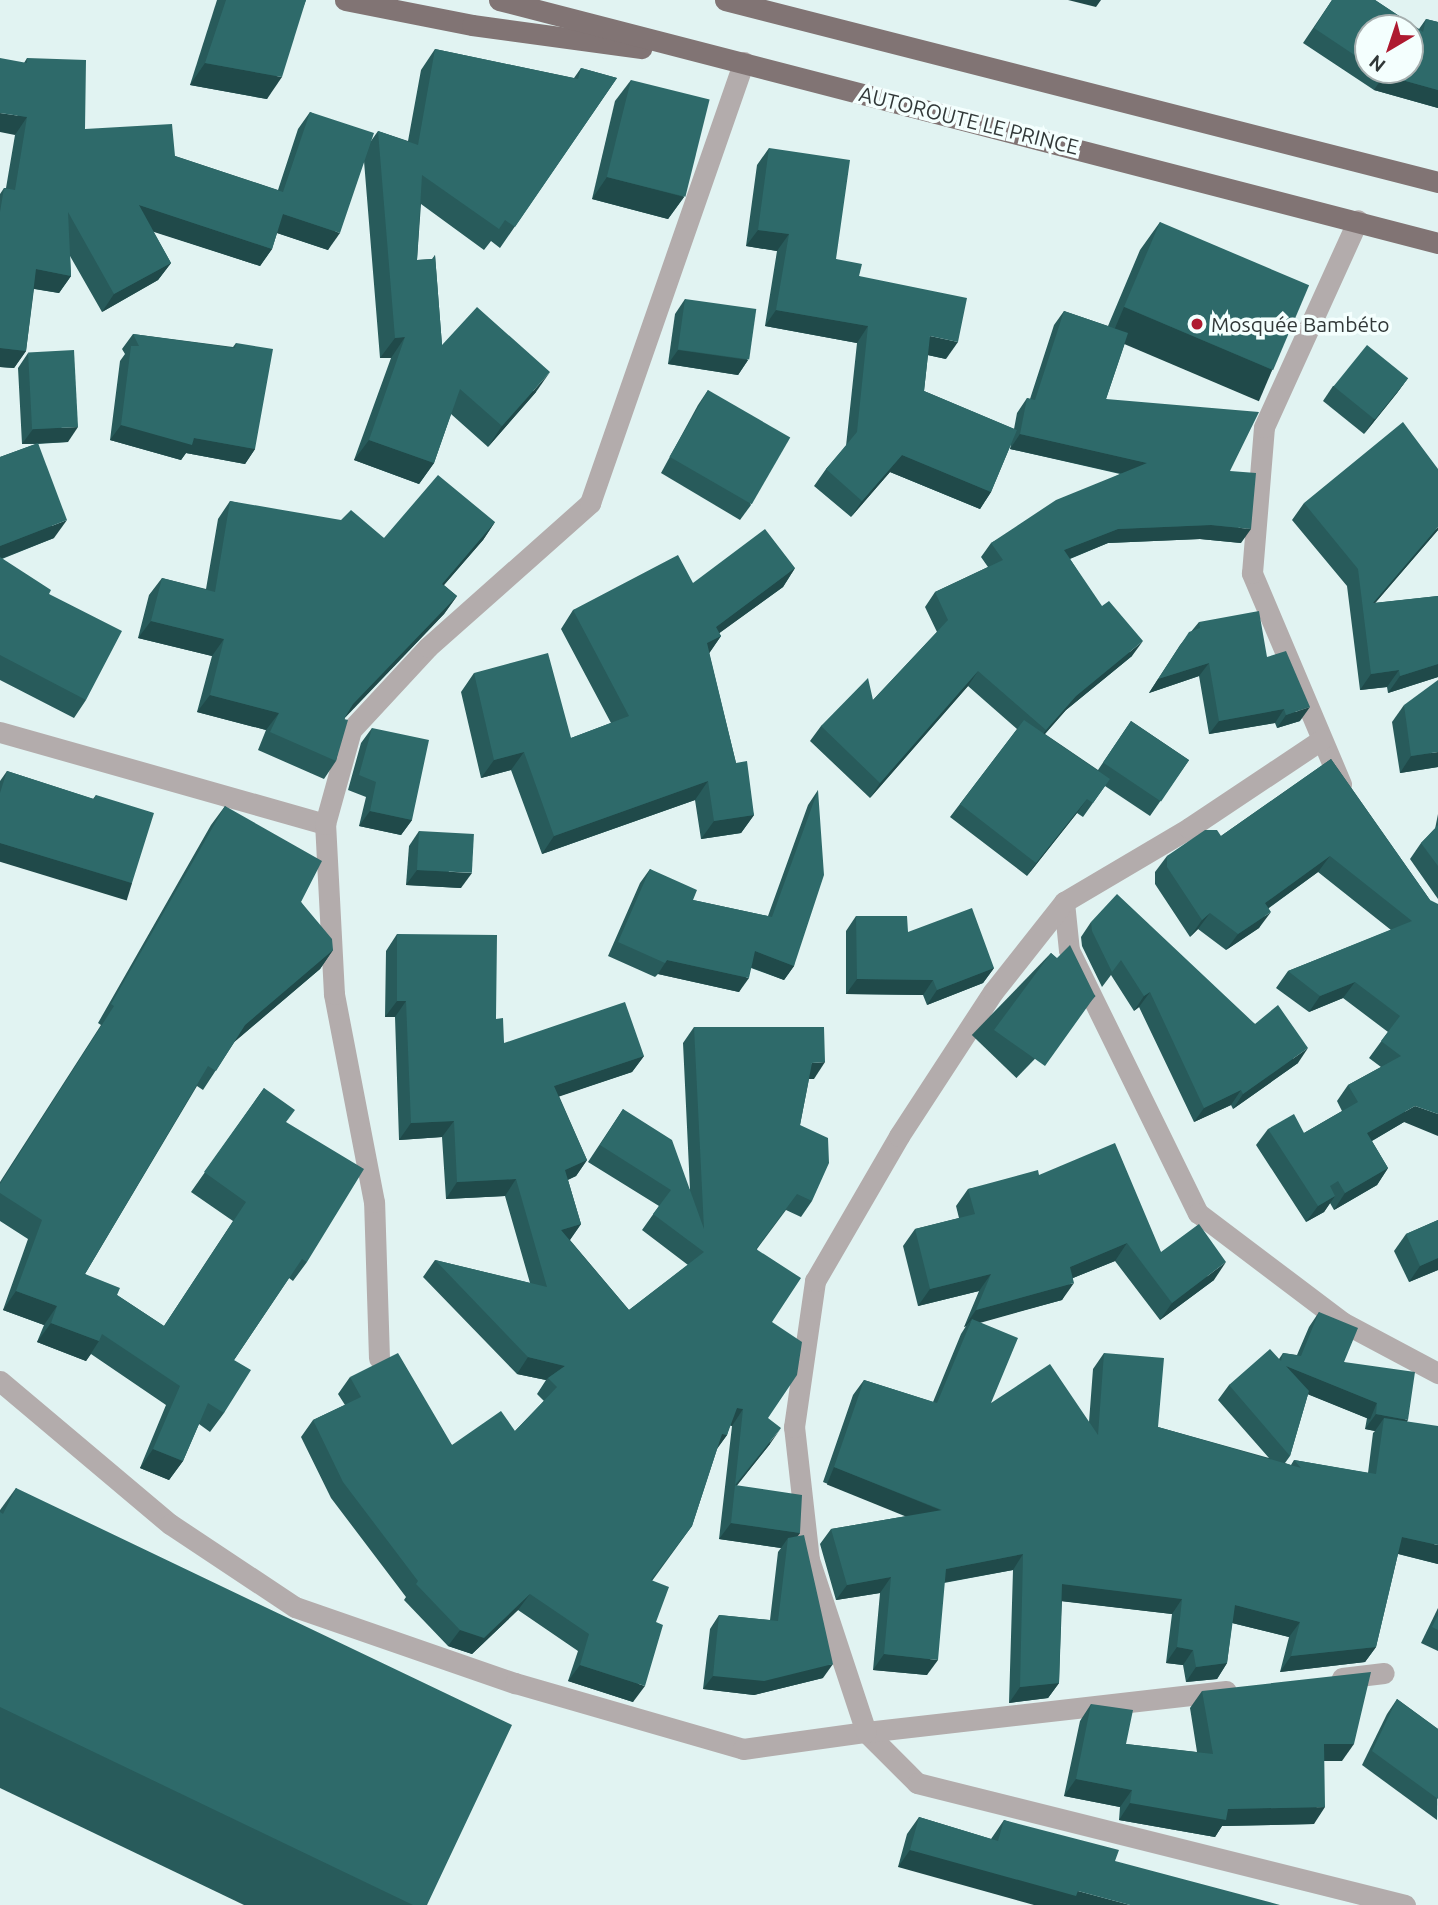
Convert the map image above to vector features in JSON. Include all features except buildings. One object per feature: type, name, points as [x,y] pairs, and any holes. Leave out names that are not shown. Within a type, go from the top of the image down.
[{"type":"main road","points":[[345,0],[472,25],[744,62]]},
{"type":"main road","name":"AUTOROUTE LE PRINCE","points":[[499,0],[1358,220],[1438,243]]},
{"type":"main road","points":[[724,0],[762,4]]},
{"type":"main road","points":[[736,0],[762,4],[1438,182]]},
{"type":"street","points":[[379,1358],[374,1202],[334,993],[325,824],[351,730],[428,647],[590,503],[744,62]]},
{"type":"street","points":[[1351,800],[1321,740],[1252,573],[1264,427],[1358,220]]},
{"type":"street","points":[[0,732],[325,824]]},
{"type":"street","points":[[1321,740],[1189,828],[1064,902],[993,992],[899,1136],[815,1281],[794,1427],[809,1560],[866,1732],[917,1783],[1405,1905]]},
{"type":"street","points":[[1064,902],[1069,950],[1198,1213],[1342,1322],[1438,1373]]},
{"type":"street","points":[[0,1381],[170,1524],[295,1607],[515,1684],[743,1749],[866,1732],[1248,1688]]},
{"type":"street","points":[[1316,1681],[1384,1673]]},
{"type":"place","name":"Mosquée Bambéto","points":[[1197,324]]}]
